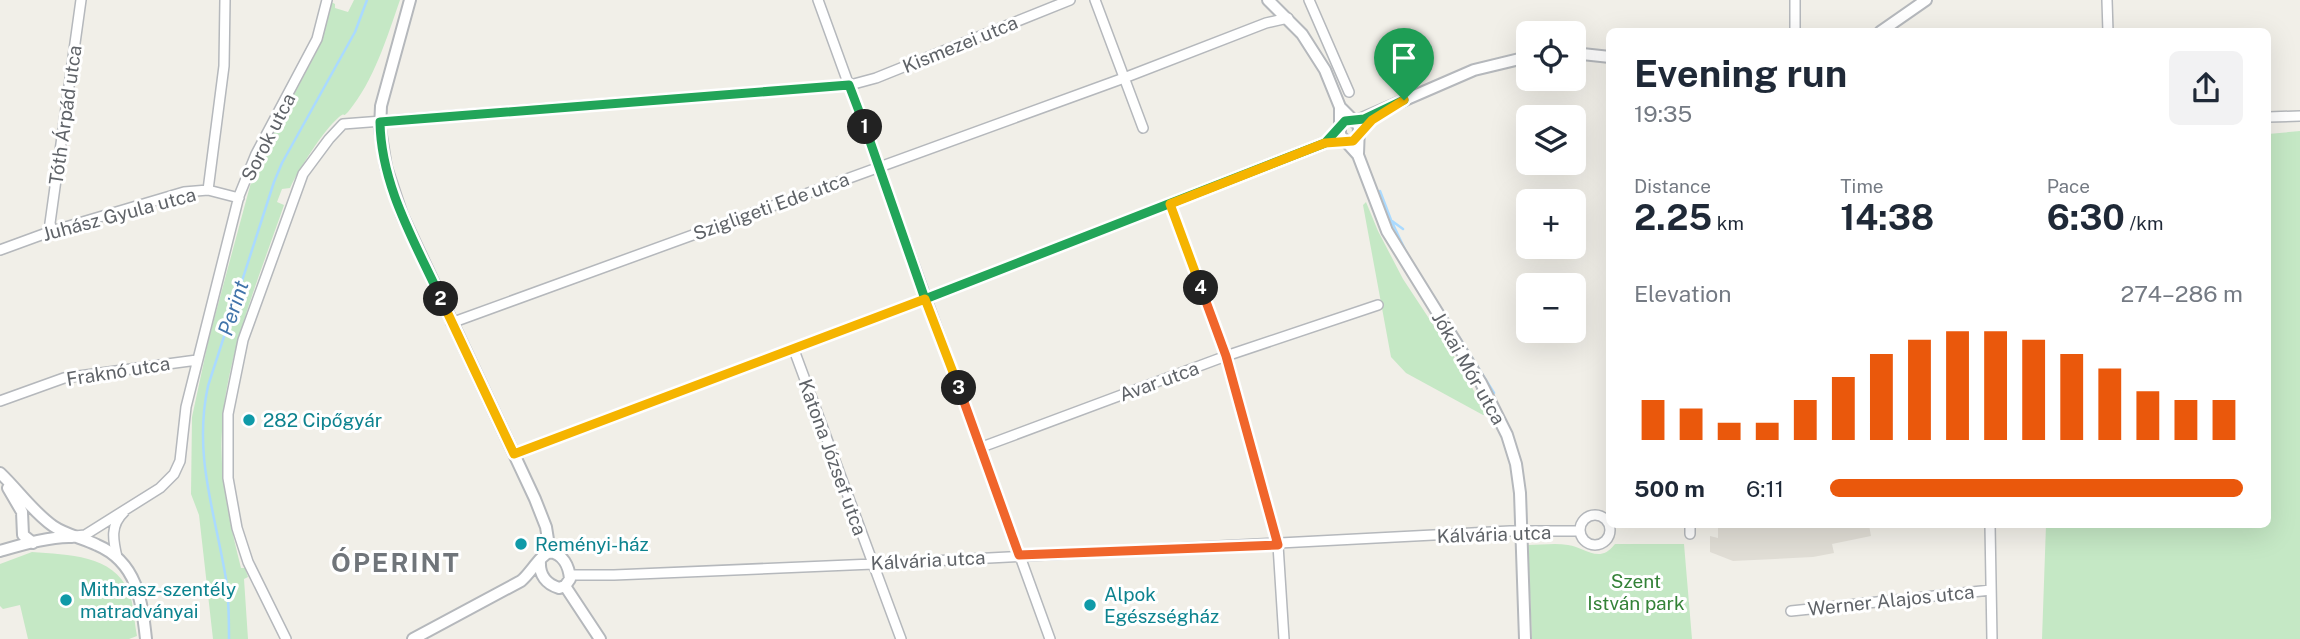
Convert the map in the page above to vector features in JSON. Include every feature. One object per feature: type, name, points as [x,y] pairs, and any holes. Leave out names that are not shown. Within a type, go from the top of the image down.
[{"type":"street","name":"Tóth Árpád utca","points":[[52,231],[50,223],[81,0]]},
{"type":"street","points":[[208,190],[224,66],[225,0]]},
{"type":"street","name":"Sorok utca","points":[[134,504],[169,480],[180,461],[183,422],[239,198],[256,154],[317,39],[327,0]]},
{"type":"street","points":[[410,0],[383,97],[380,122],[392,191],[542,515],[550,552]]},
{"type":"street","points":[[818,0],[1050,639]]},
{"type":"street","name":"Kismezei utca","points":[[285,637],[248,562],[237,528],[226,457],[232,389],[243,340],[303,174],[343,124],[849,85],[876,78],[1070,0]]},
{"type":"street","points":[[1095,0],[1143,128]]},
{"type":"street","points":[[514,454],[925,299],[1325,143],[1356,140],[1357,127],[1340,107],[1325,70],[1302,34],[1268,0]]},
{"type":"street","points":[[1309,0],[1349,92]]},
{"type":"street","points":[[1795,0],[1795,28]]},
{"type":"street","points":[[1886,28],[1926,0]]},
{"type":"street","points":[[2107,0],[2108,28]]},
{"type":"street","name":"Szigligeti Ede utca","points":[[451,323],[1124,78],[1266,23],[1288,18]]},
{"type":"street","points":[[1586,54],[1606,57]]},
{"type":"street","points":[[1357,127],[1404,100],[1474,70],[1516,60]]},
{"type":"street","points":[[1339,129],[1340,107]]},
{"type":"street","points":[[2271,117],[2300,116]]},
{"type":"street","points":[[1325,143],[1345,121],[1357,127]]},
{"type":"street","name":"Jókai Mór utca","points":[[1357,127],[1358,155],[1387,231],[1481,383],[1507,435],[1516,464],[1525,639]]},
{"type":"street","name":"Jókai Mór utca","points":[[1339,129],[1339,135],[1358,155]]},
{"type":"street","name":"Juhász Gyula utca","points":[[0,250],[52,231],[184,192],[208,190],[239,198]]},
{"type":"street","points":[[1170,204],[1226,356],[1278,545],[1284,639]]},
{"type":"street","name":"Avar utca","points":[[982,447],[1226,356],[1378,305]]},
{"type":"street","name":"Katona József utca","points":[[793,349],[901,639]]},
{"type":"street","name":"Fraknó utca","points":[[0,401],[64,378],[197,360]]},
{"type":"street","points":[[0,475],[43,518],[76,537],[97,544],[117,557],[130,571],[139,592],[146,639]]},
{"type":"street","points":[[0,475],[21,509],[24,537],[39,542]]},
{"type":"street","points":[[0,550],[85,535],[134,504]]},
{"type":"street","points":[[117,557],[114,525],[120,515],[134,504]]},
{"type":"street","points":[[0,550],[13,538],[26,518],[43,518]]},
{"type":"street","points":[[39,542],[49,533],[43,518]]},
{"type":"street","points":[[1990,528],[1992,639]]},
{"type":"street","name":"Kálvária utca","points":[[570,575],[873,564],[1521,531],[1580,531]]},
{"type":"street","points":[[413,639],[521,581],[543,555],[550,552],[560,555],[570,575],[570,582],[559,589],[534,579],[521,581]]},
{"type":"street","points":[[540,561],[541,573],[547,582]]},
{"type":"street","points":[[565,586],[600,639]]},
{"type":"street","name":"Werner Alajos utca","points":[[1791,611],[1991,590]]},
{"type":"shaded area","points":[[1718,528],[1870,528],[1871,536],[1832,544],[1834,553],[1813,557],[1733,561],[1710,552],[1710,536],[1718,538]]},
{"type":"green space","points":[[354,0],[400,0],[379,58],[365,87],[348,112],[326,131],[290,188],[282,189],[277,202],[284,205],[237,346],[222,431],[226,500],[241,568],[245,568],[248,577],[244,579],[248,639],[213,639],[199,515],[191,494],[192,417],[209,338],[250,186],[265,150],[319,47],[331,2],[335,4],[335,8],[348,12]]},
{"type":"green space","points":[[2300,131],[2300,639],[2042,639],[2046,528],[2271,528],[2271,134]]},
{"type":"green space","points":[[1366,202],[1403,279],[1457,361],[1487,414],[1483,415],[1406,373],[1391,357],[1363,205]]},
{"type":"green space","name":"Szent István park","points":[[1615,544],[1684,544],[1692,639],[1532,639],[1528,545],[1568,545],[1598,554],[1609,550]]},
{"type":"green space","name":"Mithrasz-szentély matradványai","points":[[32,552],[88,559],[112,570],[122,579],[129,592],[137,636],[129,639],[28,639],[20,605],[3,609],[0,606],[0,564]]},
{"type":"waterway","name":"Perint","points":[[229,639],[226,579],[204,460],[204,411],[208,386],[274,182],[355,32],[367,0]]},
{"type":"waterway","points":[[1380,191],[1407,254]]},
{"type":"waterway","points":[[1392,221],[1403,229]]},
{"type":"waterway","points":[[1427,286],[1455,331]]},
{"type":"waterway","points":[[1459,337],[1494,393]]},
{"type":"place","name":"282 Cipőgyár","points":[[249,420]]},
{"type":"place","name":"Reményi-ház","points":[[521,544]]},
{"type":"place","name":"Mithrasz-szentély matradványai","points":[[66,600]]},
{"type":"place","name":"Alpok Egészségház","points":[[1090,605]]},
{"type":"district","name":"ÓPERINT","points":[[396,562]]},
{"type":"route","points":[[1404,100],[1364,119],[1345,121],[1325,143],[925,299],[849,85],[380,122],[380,129],[392,191],[514,454],[925,299],[982,447],[1019,555],[1278,545],[1226,356],[1170,204],[1325,143],[1353,141],[1372,120],[1404,100]]}]
